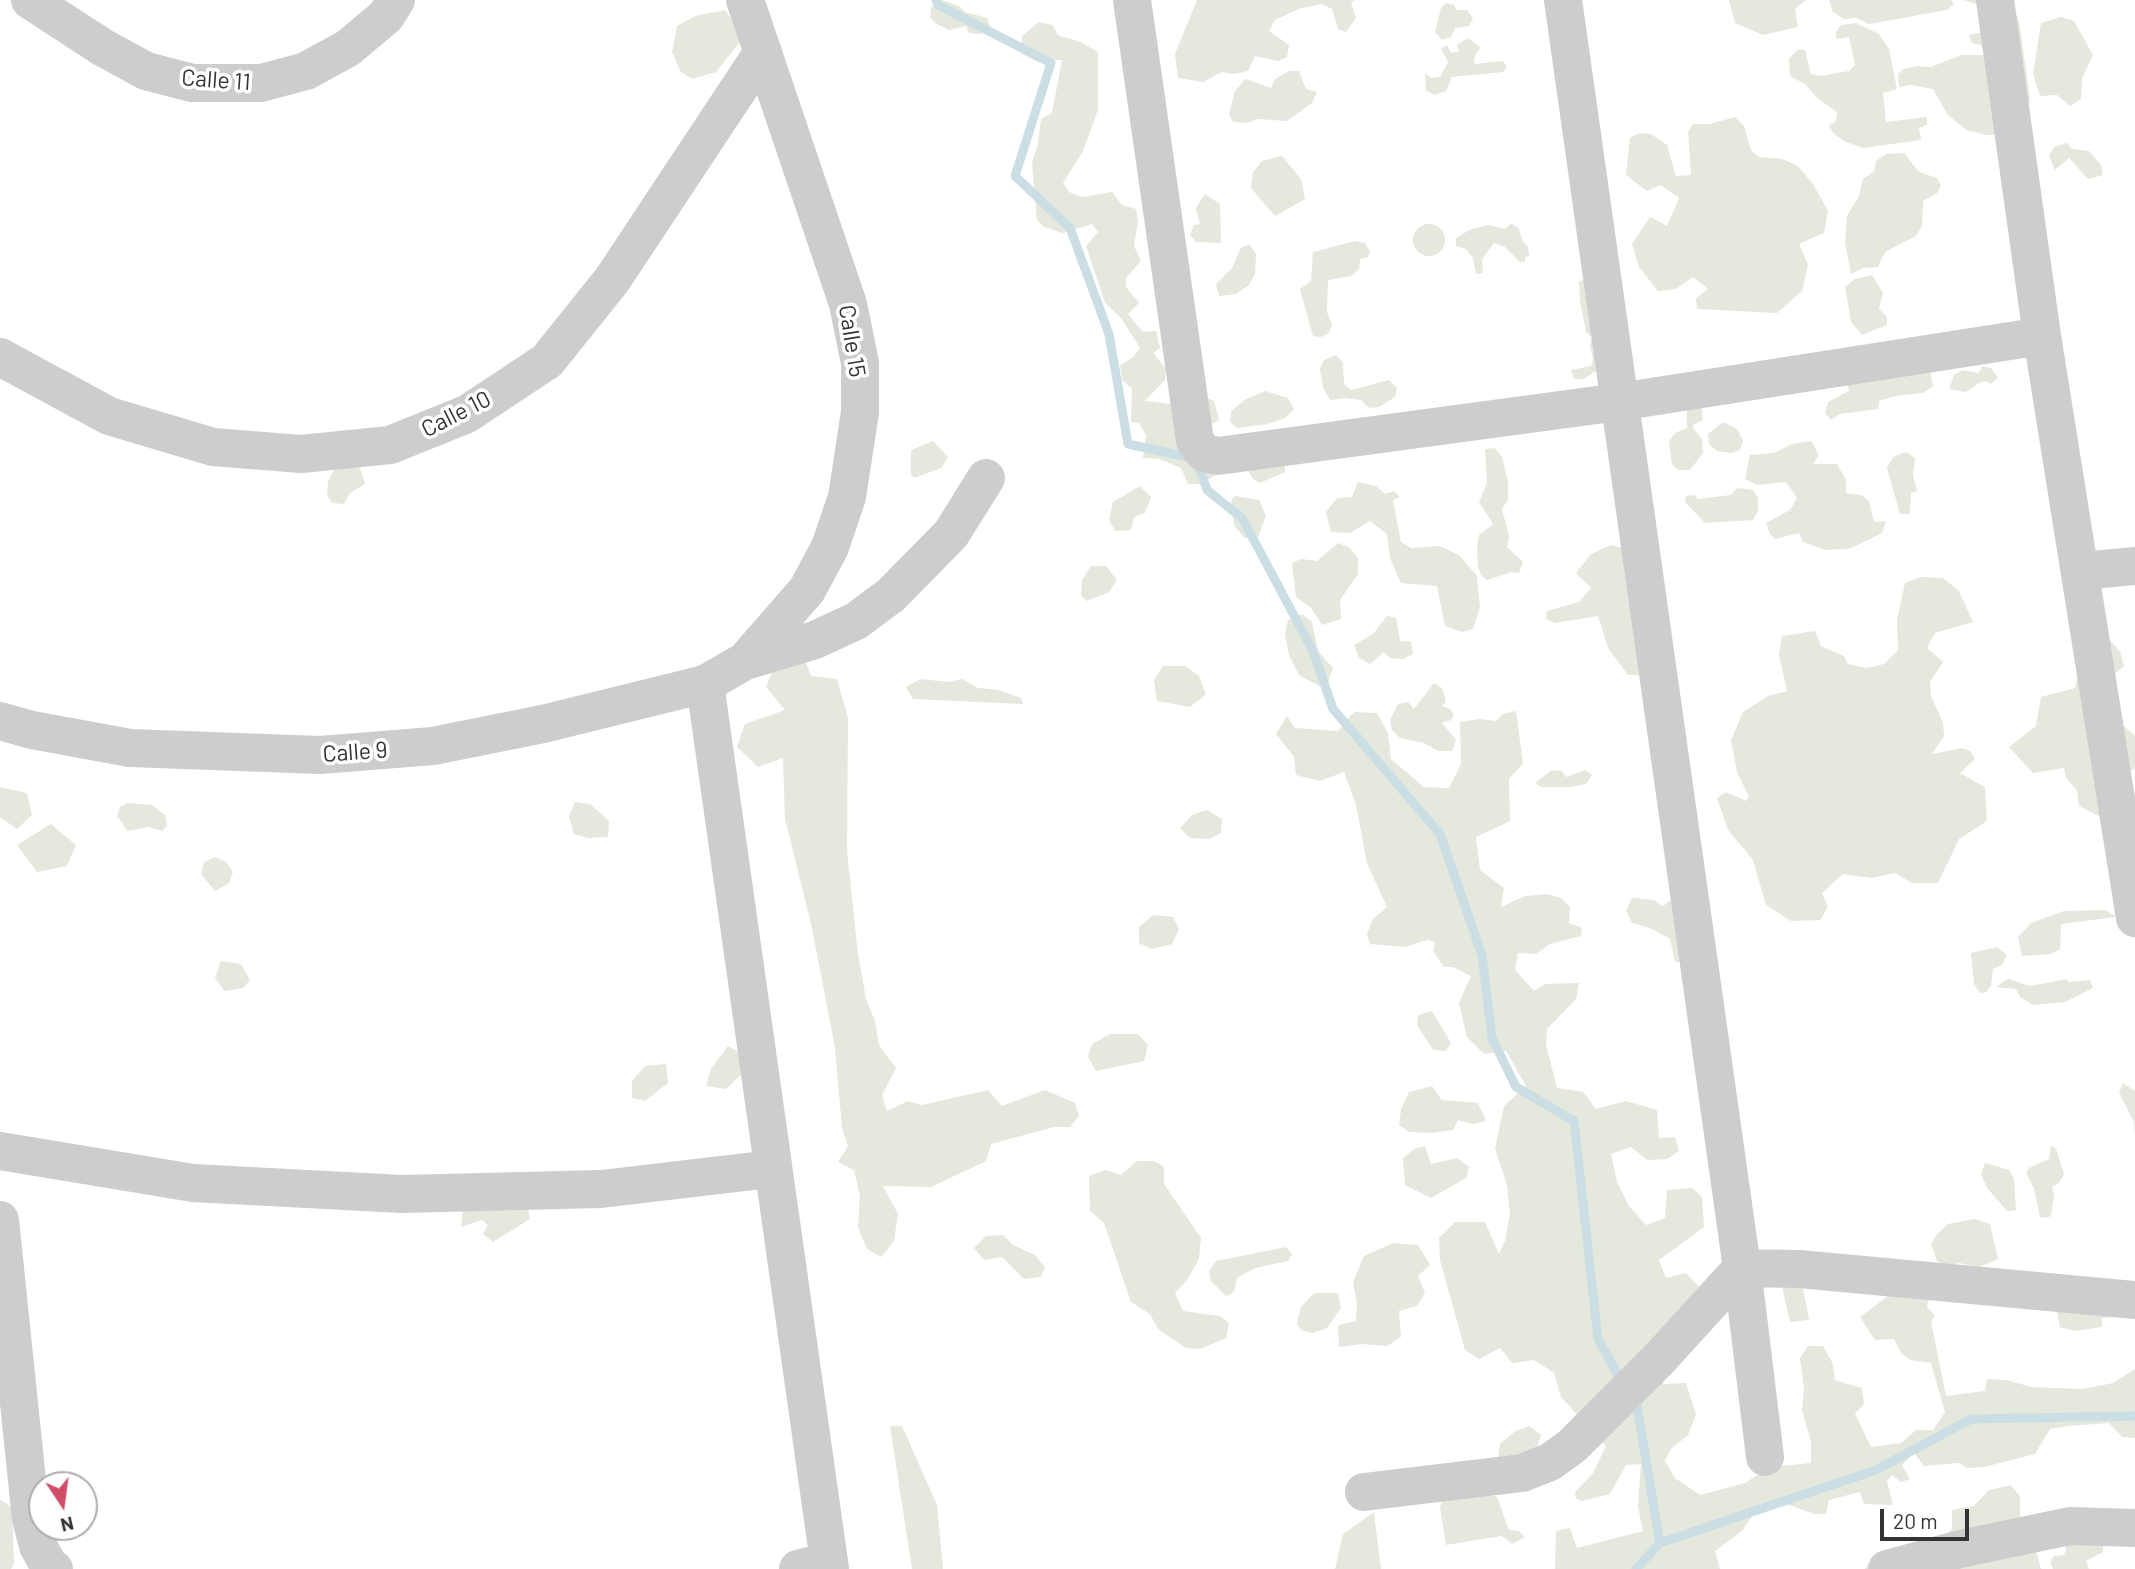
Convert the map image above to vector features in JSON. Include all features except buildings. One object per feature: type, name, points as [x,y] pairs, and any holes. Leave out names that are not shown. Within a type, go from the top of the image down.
[{"type":"street","name":"Calle 11","points":[[30,0],[102,47],[146,71],[192,83],[261,83],[306,71],[348,48],[386,16],[396,0]]},
{"type":"street","name":"Calle 15","points":[[705,684],[745,661],[807,590],[830,547],[847,497],[860,412],[860,363],[848,304],[745,0]]},
{"type":"street","points":[[1132,0],[1195,441],[1204,453],[1218,456],[1619,402],[2042,337]]},
{"type":"street","points":[[1563,0],[1742,1268],[1765,1457]]},
{"type":"street","points":[[1995,0],[2042,337],[2134,911]]},
{"type":"street","name":"Calle 10","points":[[0,357],[109,416],[213,447],[302,454],[390,445],[467,414],[547,361],[612,280],[762,52]]},
{"type":"street","points":[[745,661],[815,640],[856,621],[891,595],[951,534],[986,478]]},
{"type":"street","points":[[2081,571],[2135,566]]},
{"type":"street","points":[[705,684],[772,1169],[819,1566]]},
{"type":"street","name":"Calle 9","points":[[0,721],[32,730],[130,748],[320,755],[433,746],[543,724],[705,684]]},
{"type":"street","points":[[0,1151],[193,1183],[402,1194],[601,1189],[772,1169]]},
{"type":"street","points":[[0,1220],[32,1519],[38,1546],[54,1569]]},
{"type":"street","points":[[1364,1492],[1522,1473],[1550,1462],[1572,1446],[1650,1368],[1742,1268],[1799,1269],[2135,1300]]},
{"type":"street","points":[[1887,1569],[1960,1549],[2070,1526],[2135,1528]]},
{"type":"shaded area","points":[[942,0],[959,6],[965,12],[987,18],[990,26],[983,34],[977,34],[969,33],[966,26],[949,30],[935,23],[930,17],[931,7]]},
{"type":"shaded area","points":[[1197,0],[1356,0],[1351,2],[1356,18],[1346,32],[1338,29],[1332,9],[1322,4],[1301,8],[1275,20],[1269,31],[1289,45],[1287,57],[1278,61],[1255,56],[1248,71],[1234,74],[1222,72],[1203,82],[1178,78],[1175,54]]},
{"type":"shaded area","points":[[1729,0],[1806,0],[1795,9],[1798,27],[1763,35],[1735,23]]},
{"type":"shaded area","points":[[1829,0],[1951,0],[1954,4],[1947,10],[1869,24],[1856,18],[1844,19],[1833,12]]},
{"type":"shaded area","points":[[1963,0],[2009,0],[2019,21],[2030,99],[2027,113],[2006,134],[1986,135],[1966,130],[1947,114],[1933,89],[1911,85],[1899,87],[1898,74],[1904,69],[1931,67],[1961,55],[1985,55],[1981,45],[1972,43],[1969,35],[1984,32],[1987,14],[1976,4]]},
{"type":"shaded area","points":[[1446,3],[1454,5],[1456,10],[1467,10],[1473,18],[1469,26],[1455,28],[1451,37],[1442,40],[1435,32],[1441,8]]},
{"type":"shaded area","points":[[725,10],[744,37],[716,72],[692,79],[681,72],[672,52],[677,26],[695,16]]},
{"type":"shaded area","points":[[2061,17],[2074,21],[2093,55],[2082,78],[2081,99],[2070,106],[2057,95],[2040,96],[2033,74],[2041,23]]},
{"type":"shaded area","points":[[1039,22],[1052,25],[1059,36],[1078,41],[1098,52],[1098,110],[1083,151],[1063,183],[1069,192],[1082,197],[1112,192],[1122,205],[1136,209],[1138,221],[1134,246],[1141,261],[1126,278],[1126,287],[1139,303],[1128,314],[1143,332],[1156,331],[1160,348],[1153,353],[1166,369],[1165,380],[1145,401],[1171,404],[1196,393],[1214,401],[1219,420],[1206,427],[1225,469],[1201,484],[1188,484],[1181,468],[1159,459],[1143,458],[1146,435],[1139,423],[1131,422],[1132,389],[1122,380],[1120,365],[1132,358],[1140,348],[1121,318],[1105,303],[1086,246],[1098,232],[1092,224],[1063,233],[1044,227],[1037,220],[1032,163],[1041,119],[1052,113],[1062,60],[1036,61],[1022,54],[1022,36]]},
{"type":"shaded area","points":[[1856,23],[1879,34],[1889,49],[1897,89],[1883,93],[1886,122],[1927,117],[1927,125],[1919,128],[1921,140],[1863,148],[1846,142],[1834,134],[1829,126],[1836,121],[1837,112],[1818,99],[1805,84],[1790,76],[1789,59],[1798,49],[1805,50],[1811,74],[1821,76],[1849,71],[1855,65],[1849,37],[1836,39],[1836,32],[1841,25]]},
{"type":"shaded area","points":[[1468,38],[1481,48],[1475,55],[1474,64],[1503,61],[1507,67],[1503,72],[1452,77],[1446,91],[1435,95],[1426,91],[1425,73],[1431,78],[1440,77],[1448,62],[1441,48],[1447,45],[1451,53],[1459,51],[1457,45]]},
{"type":"shaded area","points":[[1289,71],[1299,71],[1306,89],[1317,92],[1312,103],[1287,121],[1258,119],[1247,123],[1233,122],[1229,114],[1235,91],[1245,79],[1271,88],[1275,79]]},
{"type":"shaded area","points":[[1735,117],[1744,126],[1751,150],[1759,157],[1782,159],[1798,166],[1813,184],[1828,211],[1824,233],[1799,244],[1808,265],[1802,291],[1777,313],[1697,309],[1696,298],[1708,289],[1693,277],[1676,289],[1658,291],[1639,267],[1632,244],[1650,217],[1667,226],[1679,198],[1661,185],[1647,191],[1626,175],[1630,138],[1639,133],[1651,134],[1667,145],[1676,176],[1691,175],[1688,132],[1693,124],[1710,124]]},
{"type":"shaded area","points":[[2067,143],[2072,149],[2089,151],[2101,165],[2103,175],[2088,179],[2069,158],[2055,170],[2049,156],[2054,147]]},
{"type":"shaded area","points":[[1904,153],[1919,172],[1937,178],[1941,186],[1937,193],[1923,201],[1922,226],[1916,236],[1885,252],[1878,267],[1863,268],[1851,274],[1845,243],[1847,216],[1859,196],[1863,179],[1874,171],[1876,161],[1886,154]]},
{"type":"shaded area","points":[[1282,156],[1301,179],[1305,199],[1275,216],[1251,188],[1253,172],[1262,161]]},
{"type":"shaded area","points":[[1205,194],[1220,204],[1221,243],[1196,242],[1190,235],[1194,225],[1200,224],[1196,208]]},
{"type":"shaded area","points":[[1511,223],[1519,229],[1522,240],[1528,247],[1529,256],[1525,257],[1525,262],[1520,262],[1505,247],[1494,243],[1482,259],[1483,273],[1476,274],[1473,258],[1466,249],[1456,246],[1456,238],[1471,229],[1489,225],[1505,229]]},
{"type":"shaded area","points":[[1429,224],[1440,229],[1445,240],[1440,251],[1429,256],[1418,251],[1413,240],[1418,229]]},
{"type":"shaded area","points":[[1355,241],[1365,243],[1370,252],[1368,257],[1360,259],[1359,269],[1351,276],[1328,280],[1327,312],[1332,325],[1329,333],[1321,337],[1313,336],[1300,289],[1311,281],[1313,252]]},
{"type":"shaded area","points":[[1249,244],[1256,254],[1255,274],[1249,285],[1236,294],[1219,296],[1216,284],[1232,268],[1241,248]]},
{"type":"shaded area","points":[[1872,275],[1883,293],[1879,309],[1887,317],[1887,325],[1862,335],[1851,322],[1845,287],[1855,279]]},
{"type":"shaded area","points":[[1584,280],[1609,368],[1594,372],[1584,379],[1574,379],[1571,370],[1591,366],[1593,360],[1590,346],[1592,337],[1586,332],[1580,301],[1579,281]]},
{"type":"shaded area","points":[[1336,355],[1343,363],[1344,384],[1351,390],[1389,380],[1397,388],[1395,397],[1379,407],[1369,408],[1361,400],[1330,400],[1323,388],[1320,369],[1324,360]]},
{"type":"shaded area","points":[[1982,366],[1991,368],[1998,378],[1991,384],[1986,381],[1979,383],[1966,392],[1949,389],[1954,375],[1962,370],[1979,373]]},
{"type":"shaded area","points":[[1930,372],[1933,386],[1923,393],[1895,396],[1879,401],[1878,409],[1840,414],[1831,420],[1825,413],[1828,402],[1849,391],[1846,375]]},
{"type":"shaded area","points":[[1265,391],[1288,398],[1294,409],[1285,418],[1268,424],[1237,428],[1230,422],[1231,411],[1246,399]]},
{"type":"shaded area","points":[[1701,407],[1703,420],[1693,425],[1693,428],[1702,439],[1703,453],[1690,470],[1678,470],[1672,464],[1669,441],[1675,433],[1687,428],[1687,409]]},
{"type":"shaded area","points":[[1723,422],[1737,429],[1743,441],[1740,450],[1731,453],[1717,451],[1709,444],[1708,434]]},
{"type":"shaded area","points":[[933,441],[948,457],[941,468],[914,478],[911,474],[911,450]]},
{"type":"shaded area","points":[[1811,441],[1819,455],[1813,464],[1837,464],[1846,480],[1846,493],[1861,495],[1869,501],[1874,522],[1886,521],[1882,533],[1849,549],[1825,550],[1803,542],[1799,533],[1775,539],[1770,534],[1766,523],[1790,510],[1797,498],[1786,482],[1757,485],[1745,479],[1750,455],[1774,453],[1792,444]]},
{"type":"shaded area","points":[[1495,448],[1502,457],[1508,481],[1508,500],[1502,509],[1509,536],[1507,547],[1523,562],[1519,573],[1511,572],[1487,580],[1478,567],[1477,546],[1479,535],[1493,524],[1479,502],[1487,483],[1485,449]]},
{"type":"shaded area","points":[[1906,452],[1915,458],[1913,475],[1917,491],[1911,493],[1910,514],[1900,514],[1887,468],[1893,457]]},
{"type":"shaded area","points":[[349,458],[360,468],[365,484],[350,493],[344,504],[332,503],[327,495],[328,482],[335,467]]},
{"type":"shaded area","points":[[1284,460],[1285,472],[1260,483],[1253,479],[1247,469]]},
{"type":"shaded area","points":[[1358,482],[1376,486],[1385,494],[1394,491],[1400,497],[1393,500],[1401,542],[1411,548],[1440,546],[1459,555],[1477,576],[1480,607],[1473,629],[1462,632],[1445,626],[1437,586],[1401,583],[1390,558],[1387,534],[1370,521],[1350,533],[1331,532],[1326,512],[1337,498],[1352,497]]},
{"type":"shaded area","points":[[1140,486],[1151,497],[1145,513],[1134,517],[1131,530],[1115,531],[1109,520],[1113,502]]},
{"type":"shaded area","points":[[1737,488],[1753,490],[1758,498],[1758,511],[1753,520],[1705,523],[1685,502],[1686,496],[1695,495],[1698,499],[1731,495]]},
{"type":"shaded area","points":[[1235,496],[1259,500],[1266,516],[1258,537],[1245,538],[1234,526],[1231,500]]},
{"type":"shaded area","points":[[1338,543],[1349,547],[1358,558],[1358,574],[1340,600],[1341,619],[1322,625],[1311,608],[1296,597],[1292,563],[1301,559],[1317,561]]},
{"type":"shaded area","points":[[1611,545],[1626,549],[1640,675],[1628,675],[1608,648],[1598,616],[1555,623],[1546,619],[1547,611],[1579,602],[1591,588],[1576,573],[1591,554]]},
{"type":"shaded area","points":[[1091,566],[1106,566],[1117,580],[1109,592],[1087,601],[1081,596],[1082,580]]},
{"type":"shaded area","points":[[1921,577],[1943,578],[1959,591],[1973,622],[1935,633],[1927,648],[1943,662],[1930,682],[1931,696],[1943,723],[1944,736],[1932,754],[1962,748],[1970,751],[1975,759],[1960,773],[1985,787],[1987,821],[1959,839],[1938,883],[1912,883],[1895,873],[1871,878],[1843,874],[1822,893],[1828,907],[1820,920],[1791,921],[1766,905],[1753,860],[1728,830],[1717,798],[1726,792],[1746,801],[1749,797],[1737,772],[1731,740],[1743,712],[1768,696],[1787,691],[1779,655],[1782,636],[1815,631],[1821,646],[1844,656],[1848,664],[1867,668],[1884,664],[1898,650],[1897,620],[1905,583]]},
{"type":"shaded area","points":[[1302,614],[1312,622],[1318,651],[1333,668],[1328,682],[1319,686],[1299,675],[1289,655],[1285,634],[1288,620]]},
{"type":"shaded area","points":[[1387,616],[1396,618],[1400,641],[1411,642],[1413,654],[1403,659],[1390,658],[1384,652],[1370,664],[1359,658],[1354,645],[1373,634]]},
{"type":"shaded area","points":[[2104,633],[2120,652],[2124,666],[2109,678],[2114,726],[2124,726],[2135,736],[2135,765],[2134,769],[2124,774],[2101,817],[2079,806],[2077,790],[2066,778],[2064,768],[2033,773],[2009,747],[2036,726],[2041,697],[2075,688],[2078,674]]},
{"type":"shaded area","points":[[778,657],[804,657],[811,676],[837,679],[848,718],[847,851],[858,954],[866,999],[875,1021],[879,1045],[896,1068],[882,1095],[887,1111],[908,1101],[922,1105],[988,1090],[1002,1106],[1045,1090],[1075,1103],[1079,1116],[1070,1127],[1054,1127],[991,1144],[986,1161],[931,1187],[883,1186],[898,1214],[894,1241],[881,1257],[867,1249],[858,1227],[860,1196],[854,1170],[838,1162],[848,1146],[842,1128],[835,1048],[812,928],[785,819],[783,758],[758,767],[737,747],[745,724],[785,710],[766,687]]},
{"type":"shaded area","points":[[1163,666],[1185,666],[1199,676],[1206,694],[1190,707],[1157,701],[1154,680]]},
{"type":"shaded area","points":[[921,679],[948,682],[962,679],[978,688],[999,690],[1021,698],[1023,704],[913,699],[906,687]]},
{"type":"shaded area","points":[[1434,683],[1442,688],[1446,702],[1442,706],[1454,714],[1451,720],[1442,723],[1456,740],[1452,751],[1438,751],[1424,743],[1400,738],[1392,730],[1390,720],[1398,704],[1408,702],[1414,709]]},
{"type":"shaded area","points":[[1516,711],[1523,764],[1509,779],[1510,821],[1476,837],[1480,870],[1504,888],[1501,907],[1525,896],[1547,894],[1561,898],[1570,907],[1569,923],[1582,928],[1581,936],[1550,944],[1536,954],[1518,953],[1515,970],[1534,991],[1545,984],[1579,983],[1576,999],[1547,1029],[1546,1045],[1557,1088],[1583,1092],[1596,1109],[1626,1101],[1657,1110],[1659,1138],[1675,1137],[1679,1151],[1667,1159],[1647,1160],[1631,1147],[1611,1154],[1617,1182],[1629,1206],[1646,1225],[1665,1218],[1667,1190],[1692,1188],[1702,1197],[1704,1227],[1659,1260],[1666,1278],[1686,1273],[1702,1290],[1654,1369],[1664,1384],[1686,1383],[1696,1414],[1688,1435],[1671,1449],[1665,1461],[1675,1478],[1700,1495],[1745,1483],[1770,1467],[1811,1463],[1811,1442],[1802,1410],[1804,1389],[1800,1358],[1808,1346],[1823,1346],[1833,1364],[1835,1380],[1862,1388],[1864,1404],[1855,1414],[1871,1447],[1901,1443],[1916,1430],[1933,1430],[1945,1412],[1931,1363],[1910,1360],[1901,1353],[1894,1339],[1875,1340],[1860,1317],[1896,1290],[1929,1299],[1927,1307],[1935,1315],[1931,1322],[1946,1396],[1985,1391],[1987,1379],[2006,1380],[2032,1387],[2083,1389],[2113,1383],[2135,1369],[2135,1438],[2122,1437],[2109,1423],[2050,1429],[2035,1454],[1984,1467],[1967,1468],[1959,1463],[1924,1466],[1914,1453],[1902,1465],[1910,1479],[1901,1482],[1892,1475],[1887,1481],[1893,1505],[1864,1504],[1860,1492],[1829,1500],[1826,1514],[1814,1514],[1789,1505],[1760,1504],[1742,1531],[1715,1551],[1720,1569],[1555,1569],[1556,1531],[1570,1528],[1577,1548],[1643,1531],[1638,1507],[1641,1464],[1626,1465],[1610,1494],[1582,1501],[1576,1498],[1575,1492],[1593,1473],[1606,1446],[1561,1397],[1554,1373],[1534,1360],[1512,1363],[1500,1348],[1479,1359],[1465,1350],[1440,1260],[1439,1238],[1455,1222],[1485,1222],[1499,1254],[1505,1241],[1510,1214],[1507,1185],[1495,1148],[1504,1106],[1526,1086],[1506,1051],[1484,1054],[1467,1037],[1459,1003],[1471,976],[1453,967],[1444,967],[1433,951],[1435,942],[1427,940],[1405,947],[1370,944],[1367,934],[1373,919],[1387,907],[1367,863],[1356,805],[1344,772],[1320,781],[1296,775],[1294,757],[1276,734],[1287,716],[1295,728],[1338,731],[1354,712],[1377,713],[1388,733],[1391,759],[1424,787],[1449,788],[1461,764],[1460,722],[1479,719],[1496,721],[1503,714]]},
{"type":"shaded area","points":[[1552,770],[1562,771],[1566,777],[1585,770],[1592,775],[1586,784],[1571,787],[1541,787],[1535,783]]},
{"type":"shaded area","points":[[0,787],[27,793],[32,815],[17,829],[0,817]]},
{"type":"shaded area","points":[[575,802],[590,804],[609,821],[608,837],[588,838],[574,834],[569,816]]},
{"type":"shaded area","points":[[128,803],[152,805],[165,815],[167,826],[162,831],[148,827],[128,831],[117,816],[120,807]]},
{"type":"shaded area","points":[[1207,810],[1222,819],[1221,833],[1209,839],[1190,838],[1180,828],[1192,815]]},
{"type":"shaded area","points":[[51,824],[76,845],[67,866],[37,872],[17,845]]},
{"type":"shaded area","points":[[215,857],[226,862],[233,872],[229,883],[215,891],[201,874],[204,862]]},
{"type":"shaded area","points":[[1632,898],[1654,900],[1662,906],[1670,901],[1682,903],[1692,961],[1675,962],[1670,939],[1650,928],[1632,923],[1626,911]]},
{"type":"shaded area","points":[[2106,910],[2116,917],[2061,924],[2060,949],[2050,954],[2022,956],[2018,937],[2031,923],[2064,911]]},
{"type":"shaded area","points":[[1153,915],[1173,917],[1179,929],[1172,944],[1152,949],[1139,943],[1139,927]]},
{"type":"shaded area","points":[[1997,947],[2007,955],[2002,965],[1993,969],[1991,986],[1986,992],[1980,993],[1974,984],[1971,953]]},
{"type":"shaded area","points":[[221,961],[241,964],[250,980],[243,988],[225,991],[215,978]]},
{"type":"shaded area","points":[[2008,979],[2030,986],[2067,979],[2068,982],[2090,980],[2093,988],[2065,1002],[2033,1005],[2020,997],[2016,989],[1996,987]]},
{"type":"shaded area","points":[[1432,1011],[1451,1043],[1446,1051],[1433,1050],[1417,1025],[1418,1015]]},
{"type":"shaded area","points":[[1110,1034],[1138,1034],[1148,1045],[1144,1061],[1096,1071],[1088,1057],[1092,1044]]},
{"type":"shaded area","points":[[728,1046],[744,1055],[747,1069],[726,1089],[706,1086],[711,1069]]},
{"type":"shaded area","points":[[666,1064],[668,1083],[645,1101],[632,1098],[632,1081],[645,1066]]},
{"type":"shaded area","points":[[2123,1083],[2135,1091],[2135,1137],[2134,1122],[2119,1093]]},
{"type":"shaded area","points":[[1432,1086],[1442,1100],[1478,1103],[1486,1121],[1474,1124],[1458,1120],[1453,1130],[1409,1132],[1399,1125],[1401,1109],[1409,1092]]},
{"type":"shaded area","points":[[2051,1145],[2056,1149],[2064,1174],[2059,1183],[2052,1187],[2054,1195],[2051,1216],[2046,1218],[2040,1217],[2034,1188],[2026,1173],[2029,1168],[2049,1159]]},
{"type":"shaded area","points":[[1425,1146],[1431,1164],[1457,1158],[1469,1167],[1466,1178],[1431,1198],[1405,1185],[1403,1158],[1414,1149]]},
{"type":"shaded area","points":[[1137,1161],[1154,1161],[1164,1167],[1164,1184],[1201,1238],[1199,1259],[1187,1280],[1175,1293],[1183,1311],[1220,1316],[1229,1323],[1226,1338],[1200,1349],[1186,1348],[1158,1329],[1150,1314],[1131,1302],[1104,1223],[1090,1211],[1089,1176],[1106,1170],[1121,1175]]},
{"type":"shaded area","points":[[1985,1163],[2009,1170],[2014,1179],[2016,1210],[2007,1211],[1987,1188],[1981,1174]]},
{"type":"shaded area","points":[[464,1202],[528,1207],[530,1219],[493,1242],[483,1234],[488,1225],[482,1220],[461,1227]]},
{"type":"shaded area","points":[[1975,1219],[1990,1224],[1998,1259],[1979,1267],[1959,1263],[1947,1267],[1937,1261],[1931,1244],[1937,1234],[1948,1224]]},
{"type":"shaded area","points":[[1003,1235],[1013,1245],[1035,1255],[1045,1267],[1041,1277],[1024,1279],[1002,1257],[984,1260],[974,1248],[986,1236]]},
{"type":"shaded area","points":[[1393,1243],[1418,1245],[1430,1265],[1418,1276],[1425,1293],[1417,1306],[1399,1311],[1401,1337],[1387,1346],[1362,1344],[1339,1347],[1338,1325],[1356,1321],[1357,1304],[1353,1282],[1364,1256]]},
{"type":"shaded area","points":[[1286,1247],[1292,1254],[1288,1261],[1255,1268],[1237,1278],[1234,1292],[1226,1296],[1211,1281],[1209,1271],[1216,1261]]},
{"type":"shaded area","points":[[1782,1287],[1803,1288],[1809,1320],[1790,1322]]},
{"type":"shaded area","points":[[1314,1293],[1338,1293],[1341,1308],[1327,1328],[1312,1333],[1301,1330],[1297,1323],[1301,1307]]},
{"type":"shaded area","points":[[2057,1311],[2114,1317],[2102,1318],[2102,1327],[2075,1331],[2060,1327]]},
{"type":"shaded area","points":[[890,1426],[902,1426],[937,1505],[943,1569],[912,1569]]},
{"type":"shaded area","points":[[1529,1426],[1541,1435],[1536,1449],[1529,1455],[1498,1458],[1500,1444],[1514,1432]]},
{"type":"shaded area","points":[[2011,1485],[2020,1496],[2020,1516],[2029,1522],[2041,1569],[1865,1569],[1869,1563],[1946,1536],[1952,1529],[1952,1510],[1974,1506],[1989,1490]]},
{"type":"shaded area","points":[[1445,1490],[1478,1492],[1497,1497],[1509,1530],[1519,1531],[1525,1537],[1512,1544],[1502,1536],[1446,1545],[1440,1507]]},
{"type":"shaded area","points":[[0,1500],[12,1507],[14,1563],[11,1569],[0,1569]]},
{"type":"shaded area","points":[[1374,1512],[1381,1569],[1335,1569],[1343,1534]]},
{"type":"shaded area","points":[[2065,1537],[2103,1540],[2103,1552],[2086,1561],[2089,1569],[2053,1569],[2050,1562],[2054,1556],[2064,1555],[2066,1550]]},
{"type":"waterway","points":[[936,0],[938,5],[1051,63],[1015,176],[1070,228],[1109,334],[1128,444],[1196,459],[1207,490],[1242,518],[1313,651],[1333,709],[1440,834],[1482,955],[1492,1038],[1516,1087],[1574,1121],[1598,1339],[1621,1380]]},
{"type":"waterway","points":[[1637,1407],[1660,1543]]},
{"type":"waterway","points":[[1636,1569],[1660,1543],[1876,1470],[1971,1419],[2135,1416]]}]
